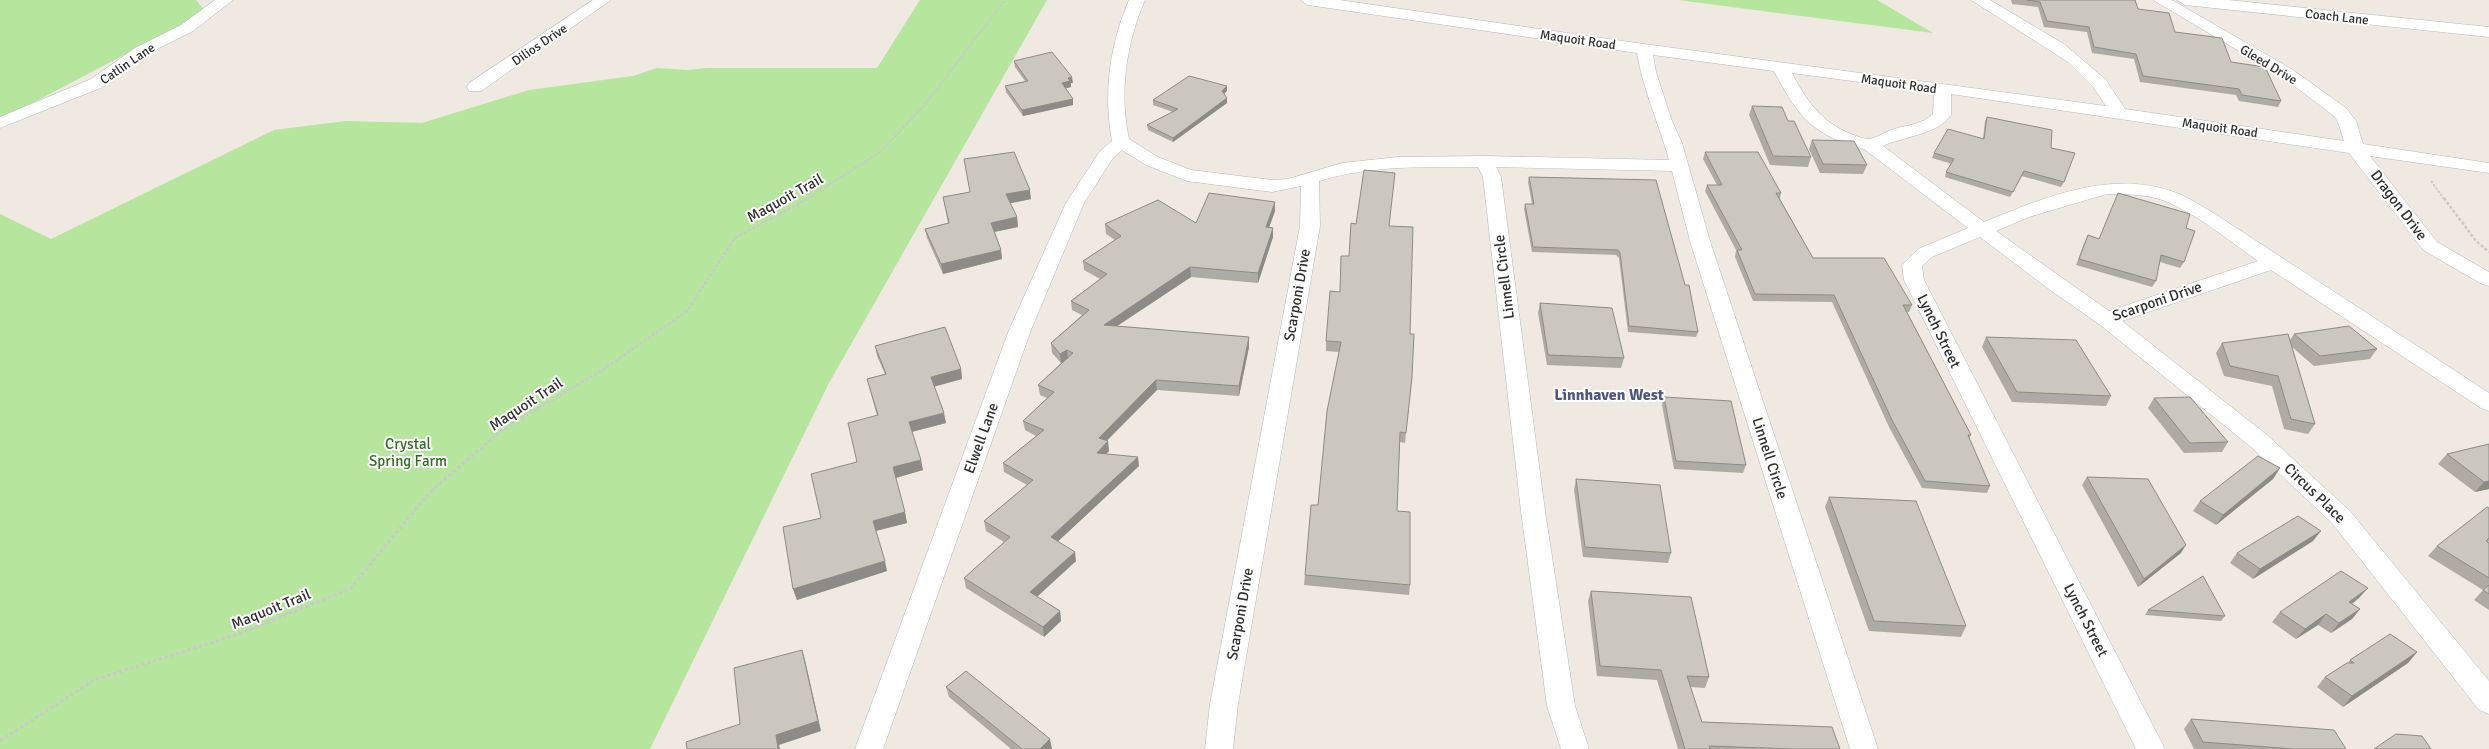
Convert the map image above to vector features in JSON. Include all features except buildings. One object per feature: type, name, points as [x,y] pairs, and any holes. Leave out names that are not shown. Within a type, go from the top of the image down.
[{"type":"street","name":"Catlin Lane","points":[[0,123],[97,83],[141,51],[187,28],[225,0]]},
{"type":"street","name":"Dilios Drive","points":[[475,87],[603,0]]},
{"type":"street","points":[[1137,0],[1124,37],[1120,55],[1117,92],[1119,133],[1121,142],[1152,161],[1187,175],[1272,186],[1310,178],[1342,168],[1369,164],[1484,161],[1679,166]]},
{"type":"street","name":"Maquoit Road","points":[[1308,0],[1644,49],[2118,112],[2489,168]]},
{"type":"street","points":[[1979,0],[2045,40],[2082,66],[2101,85],[2118,112]]},
{"type":"street","name":"Gleed Drive","points":[[2160,0],[2273,65],[2315,92],[2340,112],[2347,121],[2355,148]]},
{"type":"street","name":"Coach Lane","points":[[2184,0],[2489,32]]},
{"type":"street","name":"Linnell Circle","points":[[1644,49],[1648,72],[1663,121],[1673,143],[1703,248],[1864,749]]},
{"type":"street","name":"Scarponi Drive","points":[[1780,66],[1789,87],[1808,116],[1835,134],[1870,145],[2060,288],[2106,318],[2167,300],[2273,262]]},
{"type":"street","points":[[1870,145],[1892,135],[1933,124],[1942,115],[1943,89]]},
{"type":"street","name":"Elwell Lane","points":[[869,749],[893,679],[1023,323],[1075,203],[1106,155],[1121,142]]},
{"type":"street","name":"Dragon Drive","points":[[2355,148],[2430,246],[2489,280]]},
{"type":"street","name":"Linnell Circle","points":[[1484,161],[1492,177],[1533,511],[1561,706],[1575,749]]},
{"type":"street","name":"Scarponi Drive","points":[[1219,749],[1224,704],[1310,226],[1310,178]]},
{"type":"street","name":"Lynch Street","points":[[2151,749],[1914,280],[1912,265],[1925,253],[2022,213],[2085,193],[2107,188],[2135,188],[2166,195],[2206,216],[2273,262]]},
{"type":"street","points":[[2273,262],[2489,403]]},
{"type":"street","name":"Circus Place","points":[[2106,318],[2259,441],[2341,517],[2415,607],[2489,702]]},
{"type":"path","name":"Maquoit Trail","points":[[0,741],[94,680],[239,634],[350,589],[429,493],[502,430],[604,369],[687,311],[735,238],[825,189],[880,152],[923,106],[1005,0]]},
{"type":"path","points":[[2428,176],[2476,241],[2489,252]]},
{"type":"green space","points":[[0,0],[196,0],[206,12],[0,120]]},
{"type":"green space","name":"Crystal Spring Farm","points":[[920,0],[1047,0],[829,383],[650,749],[0,749],[0,214],[51,239],[274,130],[346,121],[422,123],[529,90],[633,76],[657,68],[687,70],[707,68],[877,68]]},
{"type":"green space","points":[[1678,0],[1877,0],[1933,33]]},
{"type":"district","name":"Linnhaven West","points":[[1609,394]]}]
